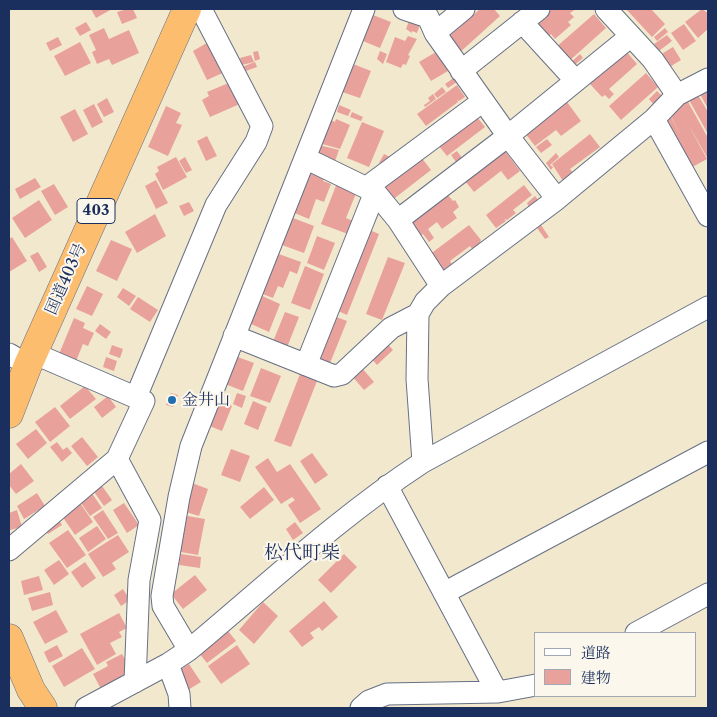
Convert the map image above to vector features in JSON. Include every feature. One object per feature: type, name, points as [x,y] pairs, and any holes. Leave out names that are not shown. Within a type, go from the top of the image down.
[{"type":"highway","name":"国道403号","points":[[9,414],[23,357],[187,9]]},
{"type":"highway","points":[[9,638],[31,690],[43,708]]},
{"type":"street","points":[[136,397],[216,205],[256,142],[262,126],[201,9]]},
{"type":"street","points":[[189,650],[163,606],[164,580],[179,497],[192,446],[364,9]]},
{"type":"street","points":[[404,9],[428,17],[435,34],[482,101],[557,199]]},
{"type":"street","points":[[435,34],[464,9]]},
{"type":"street","points":[[461,71],[539,9]]},
{"type":"street","points":[[606,9],[653,60],[677,95]]},
{"type":"street","points":[[522,22],[576,81]]},
{"type":"street","points":[[398,220],[508,136],[631,36]]},
{"type":"street","points":[[423,462],[417,379],[418,314],[425,302],[441,286],[557,199],[654,119],[677,95],[708,79]]},
{"type":"street","points":[[306,365],[371,190],[482,101]]},
{"type":"street","points":[[654,119],[708,216]]},
{"type":"street","points":[[305,158],[371,190],[398,220],[441,286]]},
{"type":"street","points":[[86,708],[168,664],[189,650],[331,529],[387,486],[423,462],[708,307]]},
{"type":"street","points":[[234,336],[334,376],[342,374],[391,328],[418,314]]},
{"type":"street","points":[[9,550],[117,459],[144,401],[23,357]]},
{"type":"street","points":[[444,594],[708,452]]},
{"type":"street","points":[[117,459],[150,520],[139,580],[135,682]]},
{"type":"street","points":[[387,486],[497,692]]},
{"type":"street","points":[[638,632],[708,594]]},
{"type":"street","points":[[168,664],[179,694],[180,708]]},
{"type":"street","points":[[361,708],[369,701],[387,694],[497,692],[534,685]]},
{"type":"building","points":[[91,9],[112,9],[96,18]]},
{"type":"building","points":[[133,9],[137,18],[122,24],[117,12]]},
{"type":"building","points":[[480,9],[494,9],[500,16],[458,54],[445,40]]},
{"type":"building","points":[[552,9],[576,9],[570,13],[574,17],[568,22],[571,25],[555,39],[551,34],[548,37],[536,23]]},
{"type":"building","points":[[626,9],[651,9],[665,24],[652,37]]},
{"type":"building","points":[[702,9],[708,13],[708,29],[698,38],[685,22]]},
{"type":"building","points":[[594,14],[606,28],[567,63],[555,48]]},
{"type":"building","points":[[373,15],[391,22],[380,48],[363,41]]},
{"type":"building","points":[[410,18],[421,22],[417,33],[412,31],[412,33],[406,29]]},
{"type":"building","points":[[86,22],[91,30],[80,36],[75,28]]},
{"type":"building","points":[[684,24],[696,41],[683,50],[671,33]]},
{"type":"building","points":[[104,28],[109,39],[129,30],[139,53],[112,65],[109,59],[97,64],[92,52],[96,50],[89,35]]},
{"type":"building","points":[[665,28],[668,32],[657,41],[654,37]]},
{"type":"building","points":[[667,35],[672,41],[659,51],[654,44]]},
{"type":"building","points":[[408,36],[417,39],[408,55],[410,56],[406,65],[403,64],[401,68],[386,62],[395,37],[405,41]]},
{"type":"building","points":[[58,37],[62,45],[50,51],[46,43]]},
{"type":"building","points":[[210,41],[227,71],[207,80],[193,51]]},
{"type":"building","points":[[80,42],[91,63],[65,76],[54,56]]},
{"type":"building","points":[[673,47],[681,60],[668,68],[660,55]]},
{"type":"building","points":[[258,51],[260,59],[255,61],[253,52]]},
{"type":"building","points":[[380,51],[387,54],[383,64],[377,59]]},
{"type":"building","points":[[626,51],[637,64],[609,89],[614,94],[609,99],[605,95],[602,97],[590,84]]},
{"type":"building","points":[[436,52],[448,71],[431,81],[419,62]]},
{"type":"building","points":[[580,54],[583,58],[572,67],[569,64]]},
{"type":"building","points":[[251,55],[254,62],[242,65],[240,58]]},
{"type":"building","points":[[255,62],[257,67],[243,72],[242,67]]},
{"type":"building","points":[[353,64],[371,71],[360,98],[342,92]]},
{"type":"building","points":[[646,73],[658,87],[621,120],[609,106]]},
{"type":"building","points":[[455,77],[457,82],[448,88],[445,84]]},
{"type":"building","points":[[231,82],[242,103],[210,117],[202,100],[209,96],[207,92]]},
{"type":"building","points":[[457,85],[465,97],[459,101],[457,100],[458,102],[426,126],[417,114]]},
{"type":"building","points":[[442,87],[446,92],[437,98],[434,94]]},
{"type":"building","points":[[708,89],[708,109],[699,92]]},
{"type":"building","points":[[657,91],[663,97],[654,105],[649,99]]},
{"type":"building","points":[[433,94],[436,99],[425,107],[424,105],[430,101],[428,98]]},
{"type":"building","points":[[698,95],[708,112],[708,134],[689,100]]},
{"type":"building","points":[[107,98],[114,112],[104,117],[97,104]]},
{"type":"building","points":[[687,100],[708,138],[708,159],[688,124],[707,159],[687,170],[658,118],[668,112],[681,135],[668,111]]},
{"type":"building","points":[[567,102],[581,121],[561,136],[556,130],[535,146],[525,133]]},
{"type":"building","points":[[94,104],[103,122],[92,128],[83,110]]},
{"type":"building","points":[[339,105],[351,110],[348,116],[337,112]]},
{"type":"building","points":[[166,106],[181,113],[176,123],[182,125],[168,156],[148,147]]},
{"type":"building","points":[[75,109],[88,134],[73,142],[60,117]]},
{"type":"building","points":[[352,112],[363,117],[361,121],[350,117]]},
{"type":"building","points":[[477,117],[485,127],[447,156],[439,146]]},
{"type":"building","points":[[329,119],[335,122],[336,119],[350,125],[340,149],[319,143]]},
{"type":"building","points":[[362,122],[384,131],[369,167],[347,158]]},
{"type":"building","points":[[590,134],[600,147],[570,169],[576,177],[565,184],[552,164]]},
{"type":"building","points":[[207,136],[217,156],[206,161],[197,141]]},
{"type":"building","points":[[547,139],[552,145],[541,153],[536,147]]},
{"type":"building","points":[[319,145],[339,150],[333,167],[317,161]]},
{"type":"building","points":[[457,151],[462,158],[456,162],[451,155]]},
{"type":"building","points":[[505,151],[520,171],[508,180],[501,171],[474,192],[465,181]]},
{"type":"building","points":[[556,153],[559,157],[550,165],[553,167],[551,170],[546,163]]},
{"type":"building","points":[[384,154],[392,158],[384,166],[379,163]]},
{"type":"building","points":[[176,157],[187,177],[163,190],[155,174],[159,171],[157,167]]},
{"type":"building","points":[[185,157],[192,170],[186,173],[179,161]]},
{"type":"building","points":[[421,157],[431,170],[391,201],[381,188]]},
{"type":"building","points":[[308,171],[325,177],[323,181],[331,184],[324,202],[316,199],[309,219],[292,212]]},
{"type":"building","points":[[35,178],[41,187],[20,199],[15,189]]},
{"type":"building","points":[[156,180],[168,203],[156,209],[145,186]]},
{"type":"building","points":[[337,183],[357,191],[346,218],[353,221],[348,234],[321,224]]},
{"type":"building","points":[[54,184],[68,207],[55,215],[41,191]]},
{"type":"building","points":[[524,185],[532,195],[513,210],[516,213],[507,220],[504,219],[506,221],[496,228],[486,215]]},
{"type":"building","points":[[447,194],[453,201],[455,200],[459,207],[453,212],[457,218],[442,229],[437,222],[428,229],[434,238],[429,242],[423,234],[418,237],[407,223]]},
{"type":"building","points":[[535,196],[540,202],[530,210],[527,203]]},
{"type":"building","points":[[39,200],[52,220],[25,238],[12,218]]},
{"type":"building","points":[[189,202],[194,211],[184,216],[179,206]]},
{"type":"building","points":[[155,214],[166,236],[137,253],[125,232]]},
{"type":"building","points":[[293,218],[314,226],[304,253],[282,245]]},
{"type":"building","points":[[469,225],[481,240],[475,253],[470,246],[450,261],[452,264],[442,271],[429,255]]},
{"type":"building","points":[[541,225],[549,237],[545,239],[537,228]]},
{"type":"building","points":[[365,228],[379,234],[347,315],[334,309]]},
{"type":"building","points":[[317,236],[335,243],[324,270],[307,263]]},
{"type":"building","points":[[12,237],[27,261],[9,272],[9,239]]},
{"type":"building","points":[[111,240],[132,249],[117,281],[96,271]]},
{"type":"building","points":[[38,252],[47,267],[39,272],[30,256]]},
{"type":"building","points":[[276,253],[301,262],[297,274],[290,271],[283,288],[278,286],[273,298],[260,293]]},
{"type":"building","points":[[388,257],[405,263],[382,320],[366,314]]},
{"type":"building","points":[[305,266],[324,274],[310,310],[291,303]]},
{"type":"building","points":[[87,286],[103,294],[92,316],[76,309]]},
{"type":"building","points":[[123,288],[136,296],[129,306],[117,297]]},
{"type":"building","points":[[260,295],[280,304],[269,332],[249,323]]},
{"type":"building","points":[[138,297],[158,310],[150,322],[130,309]]},
{"type":"building","points":[[285,312],[299,317],[286,350],[272,344]]},
{"type":"building","points":[[331,315],[347,321],[328,368],[313,361]]},
{"type":"building","points":[[74,318],[85,323],[83,328],[94,333],[88,346],[83,344],[76,361],[59,354]]},
{"type":"building","points":[[100,324],[111,332],[106,339],[95,331]]},
{"type":"building","points":[[384,340],[393,350],[377,365],[369,356]]},
{"type":"building","points":[[112,345],[123,349],[120,358],[109,354]]},
{"type":"building","points":[[235,356],[254,363],[243,391],[225,384]]},
{"type":"building","points":[[106,357],[117,361],[114,371],[103,367]]},
{"type":"building","points":[[261,368],[281,376],[270,403],[250,396]]},
{"type":"building","points":[[362,368],[374,382],[364,390],[352,376]]},
{"type":"building","points":[[300,374],[317,381],[291,447],[274,441]]},
{"type":"building","points":[[85,386],[96,399],[70,419],[60,406]]},
{"type":"building","name":"金井山","points":[[171,393],[178,395],[173,407],[166,405]]},
{"type":"building","points":[[237,393],[246,396],[242,408],[233,404]]},
{"type":"building","points":[[108,396],[116,407],[102,418],[94,407]]},
{"type":"building","points":[[217,400],[232,406],[222,431],[207,425]]},
{"type":"building","points":[[253,401],[267,407],[258,430],[244,424]]},
{"type":"building","points":[[55,407],[70,426],[50,442],[35,422]]},
{"type":"building","points":[[36,429],[47,443],[28,459],[16,444]]},
{"type":"building","points":[[82,437],[98,457],[87,466],[71,446]]},
{"type":"building","points":[[57,442],[63,450],[67,447],[72,453],[62,462],[50,447]]},
{"type":"building","points":[[231,449],[250,456],[240,482],[221,475]]},
{"type":"building","points":[[312,453],[328,475],[315,484],[300,461]]},
{"type":"building","points":[[268,458],[277,472],[290,464],[321,509],[300,523],[288,505],[295,500],[292,497],[281,504],[255,467]]},
{"type":"building","points":[[21,464],[34,481],[16,494],[9,485],[9,474]]},
{"type":"building","points":[[100,483],[112,500],[104,506],[92,489]]},
{"type":"building","points":[[192,483],[208,489],[199,516],[183,511]]},
{"type":"building","points":[[264,487],[274,500],[250,519],[240,507]]},
{"type":"building","points":[[89,489],[102,508],[90,516],[77,497]]},
{"type":"building","points":[[37,493],[45,506],[24,519],[17,506]]},
{"type":"building","points":[[78,500],[93,522],[75,535],[60,513]]},
{"type":"building","points":[[124,503],[139,525],[127,533],[113,510]]},
{"type":"building","points":[[17,510],[22,527],[10,530],[9,513]]},
{"type":"building","points":[[103,510],[118,533],[108,539],[93,517]]},
{"type":"building","points":[[56,515],[62,525],[48,534],[42,525]]},
{"type":"building","points":[[182,515],[205,519],[198,555],[175,551]]},
{"type":"building","points":[[295,522],[303,533],[293,540],[286,529]]},
{"type":"building","points":[[97,526],[106,539],[88,552],[79,538]]},
{"type":"building","points":[[68,530],[86,555],[67,568],[49,543]]},
{"type":"building","points":[[118,535],[129,552],[112,563],[116,569],[103,577],[88,554]]},
{"type":"building","points":[[181,554],[201,557],[200,568],[179,565]]},
{"type":"building","points":[[344,554],[357,567],[331,593],[318,580]]},
{"type":"building","points":[[59,560],[69,574],[54,585],[44,570]]},
{"type":"building","points":[[85,562],[96,578],[82,588],[71,572]]},
{"type":"building","points":[[195,575],[207,590],[183,609],[171,594]]},
{"type":"building","points":[[39,576],[43,590],[24,595],[21,581]]},
{"type":"building","points":[[123,589],[130,600],[121,606],[114,595]]},
{"type":"building","points":[[50,592],[53,605],[32,611],[28,598]]},
{"type":"building","points":[[324,601],[338,617],[322,631],[319,627],[310,633],[314,638],[302,647],[289,631]]},
{"type":"building","points":[[263,602],[278,616],[254,644],[239,630]]},
{"type":"building","points":[[56,610],[68,632],[45,644],[33,622]]},
{"type":"building","points":[[119,613],[127,628],[119,632],[122,637],[110,643],[116,654],[97,665],[80,634]]},
{"type":"building","points":[[228,631],[236,641],[207,663],[199,653]]},
{"type":"building","points":[[57,645],[63,656],[49,663],[44,652]]},
{"type":"building","points":[[237,645],[250,664],[221,684],[208,666]]},
{"type":"building","points":[[82,648],[95,669],[64,687],[52,666]]},
{"type":"building","points":[[122,654],[132,672],[101,689],[93,674],[108,666],[106,662]]},
{"type":"building","points":[[189,664],[201,682],[188,690],[177,672]]},
{"type":"place","name":"金井山","points":[[172,400]]},
{"type":"district","name":"松代町柴","points":[[302,554]]}]
